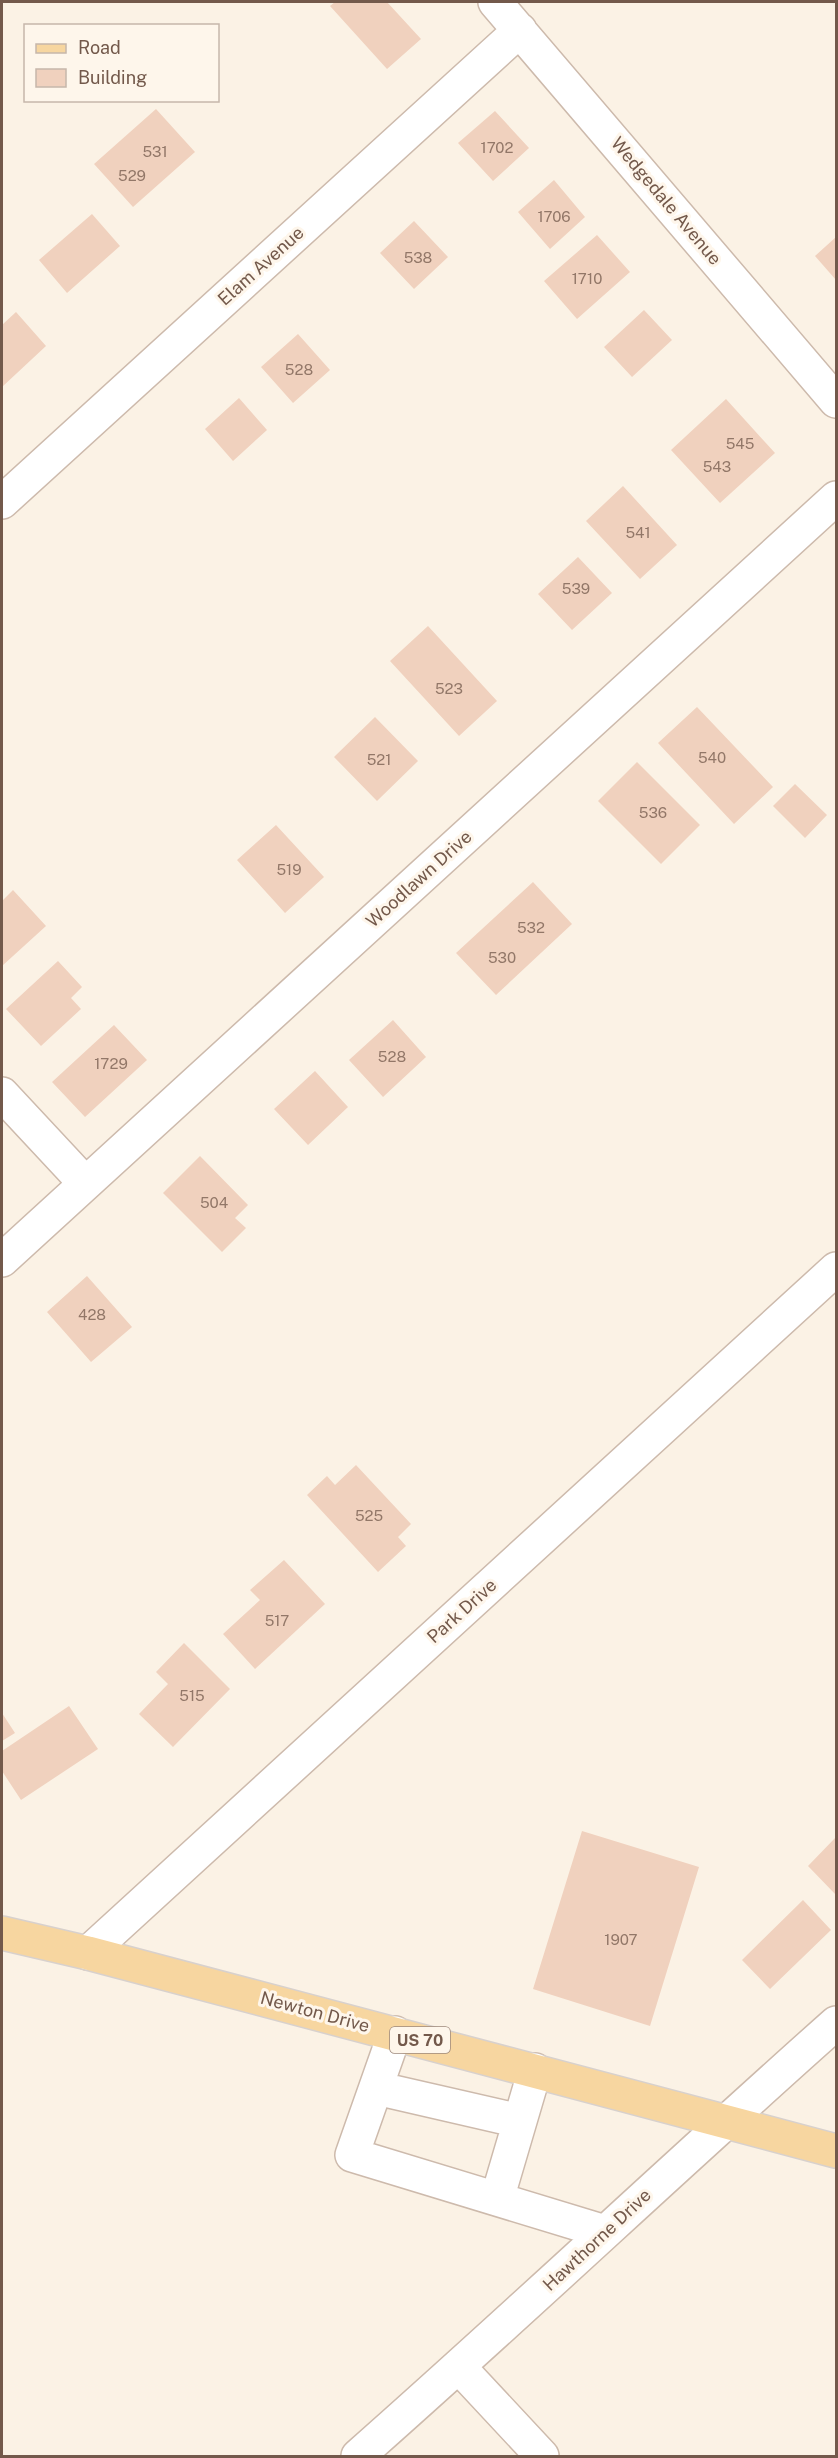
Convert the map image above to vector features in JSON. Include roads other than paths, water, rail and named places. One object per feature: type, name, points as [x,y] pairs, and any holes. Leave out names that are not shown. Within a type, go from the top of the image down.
[{"type":"main road","name":"Newton Drive","points":[[2,1932],[395,2033],[837,2151]]},
{"type":"street","name":"Wedgedale Avenue","points":[[495,2],[837,401]]},
{"type":"street","name":"Elam Avenue","points":[[2,502],[520,30]]},
{"type":"street","name":"Woodlawn Drive","points":[[2,1260],[837,498]]},
{"type":"street","points":[[2,1094],[85,1183]]},
{"type":"street","name":"Park Drive","points":[[88,1953],[837,1269]]},
{"type":"street","name":"Hawthorne Drive","points":[[358,2457],[726,2121],[837,2023]]},
{"type":"street","points":[[395,2033],[352,2155],[605,2232]]},
{"type":"street","points":[[497,2199],[535,2070]]},
{"type":"street","points":[[376,2088],[520,2121]]},
{"type":"street","points":[[459,2367],[542,2457]]}]
